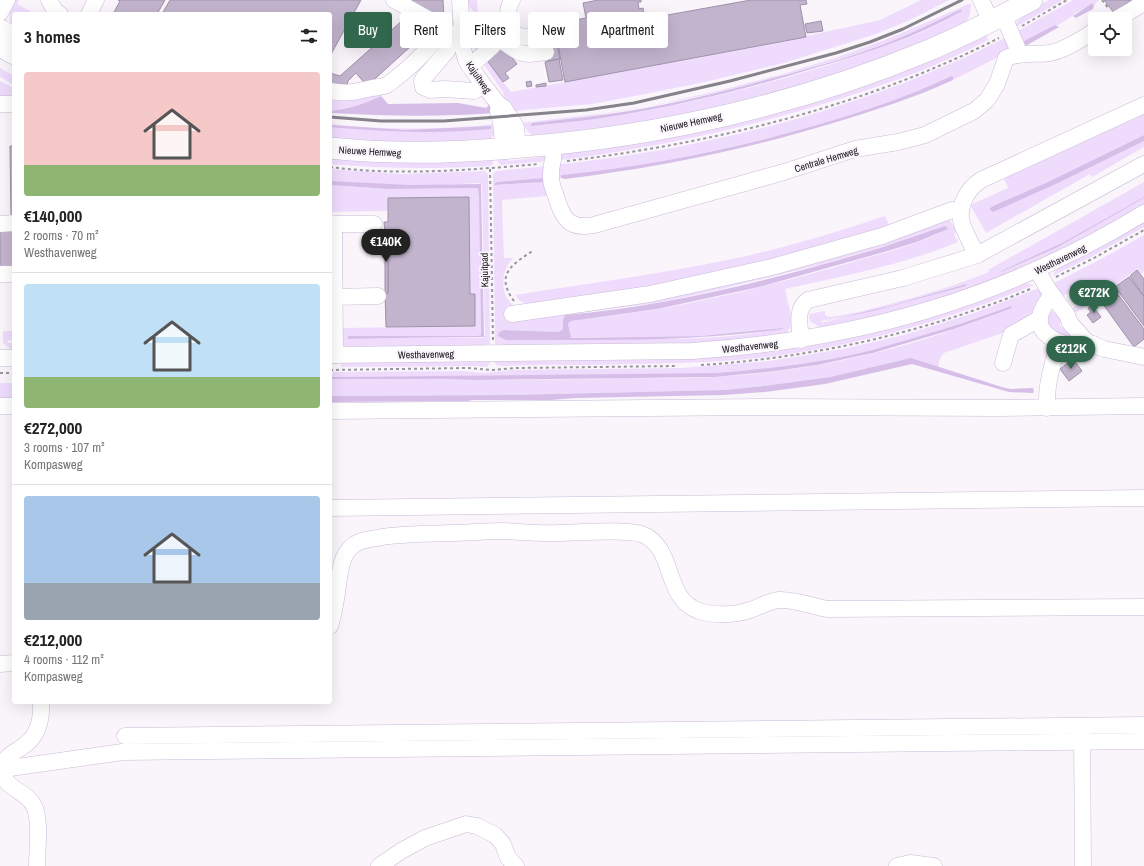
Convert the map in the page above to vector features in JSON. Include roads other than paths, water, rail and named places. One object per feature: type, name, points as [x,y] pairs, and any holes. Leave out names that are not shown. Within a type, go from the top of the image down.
[{"type":"main road","name":"Nieuwe Hemweg","points":[[332,148],[374,152],[423,153],[511,148],[552,145],[598,139],[676,126],[801,95],[901,62],[955,39],[1032,0]]},
{"type":"main road","points":[[0,30],[12,37]]},
{"type":"main road","points":[[0,46],[12,53]]},
{"type":"street","points":[[0,13],[7,0]]},
{"type":"street","points":[[49,0],[57,12]]},
{"type":"street","points":[[90,12],[96,0]]},
{"type":"street","points":[[394,0],[453,35]]},
{"type":"street","name":"Kajuitweg","points":[[460,0],[453,35],[463,49],[470,66],[483,85],[499,105],[504,108],[516,127],[511,148]]},
{"type":"street","points":[[507,12],[512,0]]},
{"type":"street","points":[[981,0],[997,19],[1016,47],[1018,55],[1055,52],[1088,35]]},
{"type":"street","points":[[1119,12],[1144,3]]},
{"type":"street","points":[[453,35],[448,51],[423,79],[423,87],[430,90],[445,89],[474,91],[483,85]]},
{"type":"street","points":[[332,91],[341,93],[356,92],[387,85],[417,60],[437,38],[453,35]]},
{"type":"street","points":[[470,66],[483,56],[490,48]]},
{"type":"street","points":[[513,48],[515,51],[521,53],[533,54],[546,52]]},
{"type":"street","name":"Centrale Hemweg","points":[[552,145],[553,159],[551,179],[558,207],[564,218],[569,222],[587,227],[621,219],[784,172],[855,149],[898,142],[925,135],[974,111],[987,100],[993,92],[1006,58],[1018,55]]},
{"type":"street","points":[[0,104],[12,104]]},
{"type":"street","points":[[977,255],[962,223],[961,212],[963,202],[969,191],[981,180],[1144,105]]},
{"type":"street","points":[[801,340],[799,314],[801,306],[808,300],[903,278],[977,255],[1144,164]]},
{"type":"street","points":[[512,314],[531,310],[650,294],[765,269],[882,236],[952,210],[961,212]]},
{"type":"street","name":"Westhavenweg","points":[[332,355],[692,351],[739,348],[801,340],[846,332],[908,317],[987,291],[1037,270],[1098,240],[1144,213]]},
{"type":"street","points":[[0,224],[12,223]]},
{"type":"street","points":[[332,355],[334,224],[374,224]]},
{"type":"street","points":[[1037,270],[1070,323],[1087,342],[1104,349],[1144,357]]},
{"type":"street","points":[[0,274],[12,274]]},
{"type":"street","points":[[334,297],[378,296]]},
{"type":"street","points":[[1059,305],[1042,308],[1039,319],[1040,327],[1044,333],[1060,342],[1076,348],[1093,344]]},
{"type":"street","points":[[1003,362],[1011,335],[1039,319]]},
{"type":"street","points":[[1047,408],[1047,394],[1050,375],[1060,342]]},
{"type":"street","points":[[0,358],[12,358]]},
{"type":"street","points":[[0,406],[12,406]]},
{"type":"street","points":[[332,411],[758,407],[1047,408],[1144,406]]},
{"type":"street","points":[[332,508],[1144,498]]},
{"type":"street","points":[[332,615],[341,564],[350,548],[361,540],[399,535],[504,532],[627,532],[644,535],[660,548],[679,596],[691,607],[713,614],[742,613],[766,603],[780,600],[794,601],[827,609],[1144,607]]},
{"type":"street","points":[[0,664],[12,663]]},
{"type":"street","points":[[37,866],[38,822],[36,810],[31,799],[7,783],[4,778],[3,769],[7,758],[23,747],[34,736],[40,724],[41,704]]},
{"type":"street","points":[[3,769],[123,752],[1082,734],[1144,725]]},
{"type":"street","points":[[1082,734],[1083,866]]},
{"type":"street","points":[[125,736],[1082,734],[1144,741]]},
{"type":"street","points":[[379,866],[401,851],[425,838],[459,825],[466,824],[478,826],[495,835],[503,844],[508,858],[516,866]]},
{"type":"street","points":[[897,866],[910,864],[934,866]]},
{"type":"railway","points":[[332,117],[381,121],[444,121],[586,110],[634,103],[730,81],[836,53],[903,29],[962,0]]}]
